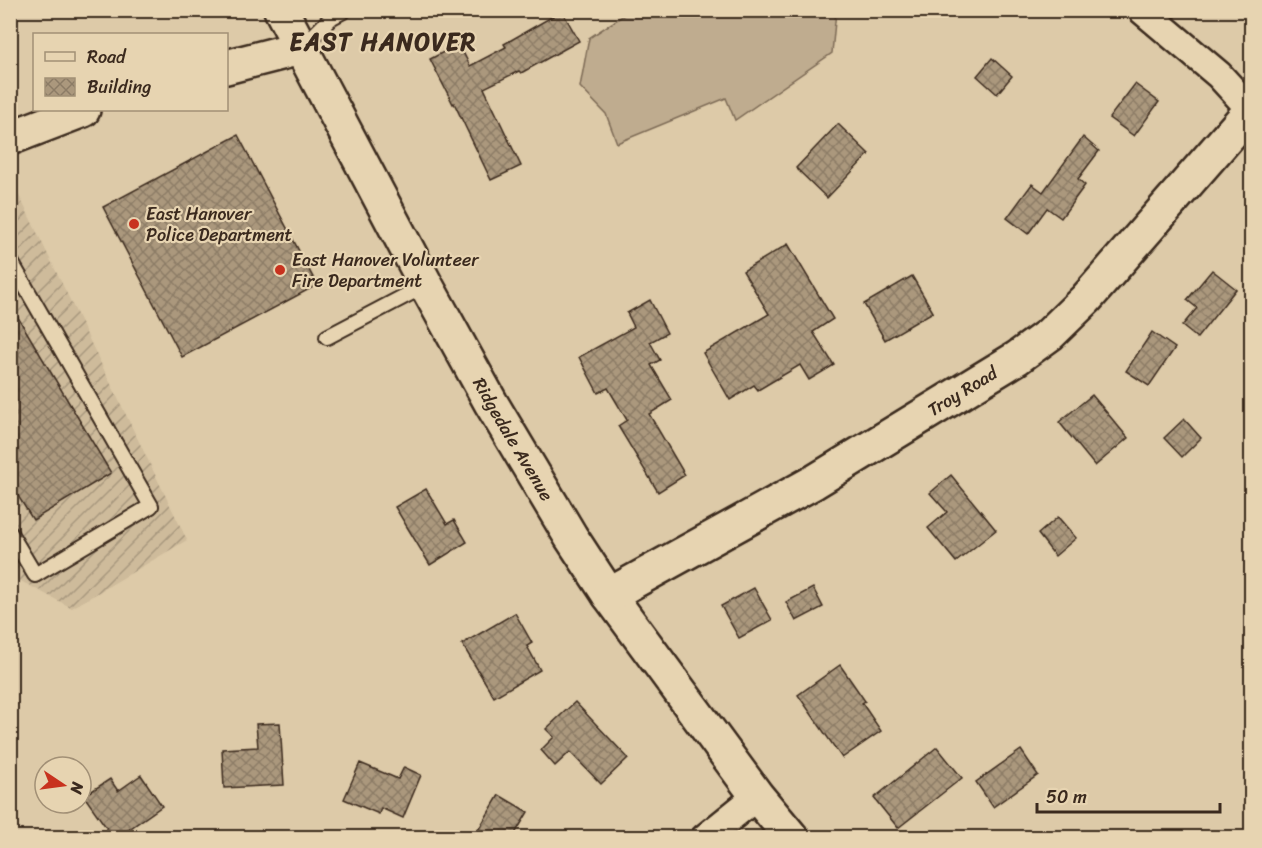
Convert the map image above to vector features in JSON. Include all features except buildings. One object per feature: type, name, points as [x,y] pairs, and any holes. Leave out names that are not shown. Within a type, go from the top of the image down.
[{"type":"main road","name":"Ridgedale Avenue","points":[[281,10],[426,285],[491,403],[571,537],[609,595],[757,795],[792,837]]},
{"type":"main road","points":[[228,66],[300,48]]},
{"type":"main road","name":"Troy Road","points":[[609,595],[814,482],[996,371],[1050,334],[1086,299],[1251,110]]},
{"type":"main road","points":[[10,138],[80,111]]},
{"type":"street","points":[[1143,10],[1219,75],[1251,110]]},
{"type":"street","points":[[705,837],[757,795]]},
{"type":"lane","points":[[300,48],[332,17],[345,10]]},
{"type":"lane","points":[[10,260],[151,506],[35,574],[10,533]]},
{"type":"lane","points":[[327,337],[426,285]]},
{"type":"shaded area","points":[[630,11],[836,11],[832,53],[735,120],[726,98],[617,143],[606,114],[580,87],[589,38]]},
{"type":"shaded area","points":[[10,177],[187,540],[72,608],[11,576]]},
{"type":"place","name":"East Hanover Police Department","points":[[134,224]]},
{"type":"place","name":"East Hanover Volunteer Fire Department","points":[[280,270]]},
{"type":"district","name":"EAST HANOVER","points":[[383,42]]}]
